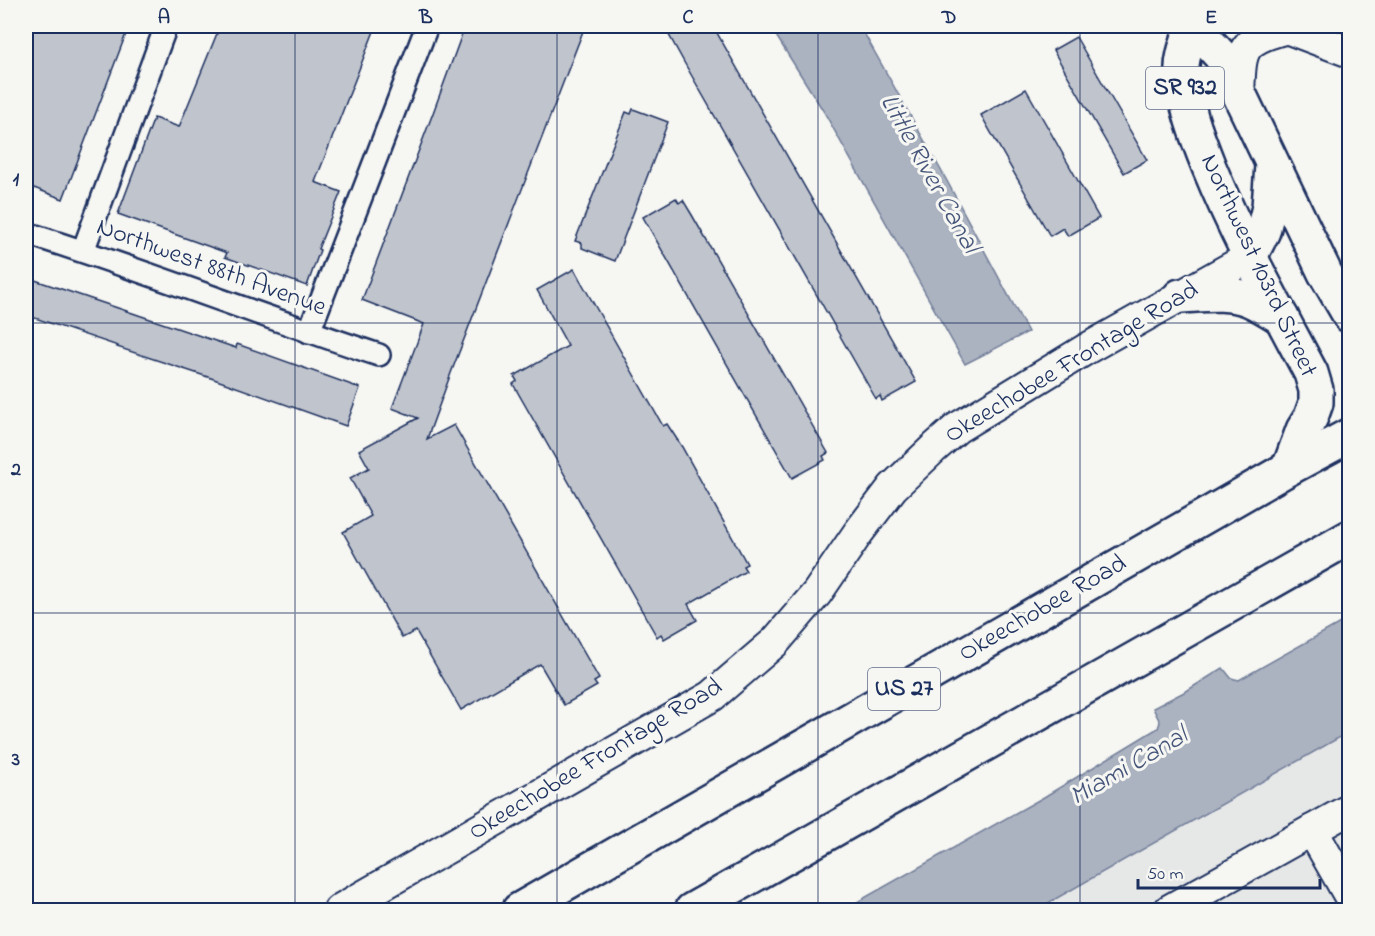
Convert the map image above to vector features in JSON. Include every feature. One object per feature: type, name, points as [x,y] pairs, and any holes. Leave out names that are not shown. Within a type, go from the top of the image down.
[{"type":"main road","name":"Northwest 103rd Street","points":[[1193,26],[1221,56],[1272,163]]},
{"type":"main road","name":"Northwest 103rd Street","points":[[1193,26],[1181,68],[1187,102],[1202,149],[1223,202],[1311,373],[1316,390],[1316,403],[1289,468]]},
{"type":"main road","points":[[1250,257],[1263,231],[1269,207],[1272,163]]},
{"type":"main road","name":"SR 932","points":[[1272,163],[1325,273],[1350,316]]},
{"type":"main road","points":[[1180,296],[1211,294],[1246,298],[1282,318]]},
{"type":"main road","name":"Okeechobee Road","points":[[519,910],[1350,435]]},
{"type":"main road","points":[[692,910],[1350,537]]},
{"type":"street","points":[[83,251],[166,26]]},
{"type":"street","points":[[309,332],[427,26]]},
{"type":"street","points":[[1239,94],[1240,61],[1244,51],[1251,42],[1265,34],[1284,27],[1346,50]]},
{"type":"street","name":"Northwest 88th Avenue","points":[[26,233],[378,355]]},
{"type":"street","name":"Okeechobee Frontage Road","points":[[339,910],[712,696],[775,642],[817,593],[893,487],[957,428],[1078,354],[1250,257]]},
{"type":"street","points":[[1169,910],[1350,809]]},
{"type":"street","points":[[1312,830],[1350,897]]},
{"type":"shaded area","points":[[1349,733],[1349,910],[1037,910]]},
{"type":"water","name":"Little River Canal","points":[[770,26],[860,26],[1028,332],[965,364],[824,112]]},
{"type":"water","name":"Miami Canal","points":[[1349,618],[1349,732],[1036,910],[843,910],[1044,797],[1158,728],[1160,722],[1153,708],[1223,668],[1231,678],[1239,680]]},
{"type":"building","points":[[26,26],[129,26],[63,199],[26,185]]},
{"type":"building","points":[[220,26],[376,26],[315,182],[341,192],[318,249],[320,250],[307,286],[225,257],[227,253],[118,214],[154,118],[179,127]]},
{"type":"building","points":[[465,26],[585,26],[427,439],[454,425],[599,679],[594,682],[597,686],[564,705],[540,664],[461,710],[416,631],[402,638],[343,532],[371,516],[350,478],[369,468],[359,450],[418,418],[392,408],[424,324],[362,300]]},
{"type":"building","points":[[669,26],[713,26],[916,382],[882,401],[880,396],[876,399],[685,64],[669,35],[673,33]]},
{"type":"building","points":[[1076,37],[1147,160],[1124,173],[1053,50]]},
{"type":"building","points":[[1026,89],[1099,218],[1068,236],[1063,228],[1050,236],[981,115]]},
{"type":"building","points":[[633,109],[668,122],[615,261],[582,248],[582,243],[575,241],[626,112],[631,114]]},
{"type":"building","points":[[676,198],[679,203],[683,200],[692,215],[828,453],[823,456],[825,460],[792,478],[643,217]]},
{"type":"building","points":[[574,269],[663,426],[667,424],[682,447],[747,564],[743,566],[746,571],[688,604],[697,620],[664,639],[661,634],[657,637],[513,384],[517,381],[514,376],[568,346],[537,290]]},
{"type":"building","points":[[26,277],[236,348],[237,344],[360,388],[346,426],[26,315]]}]
